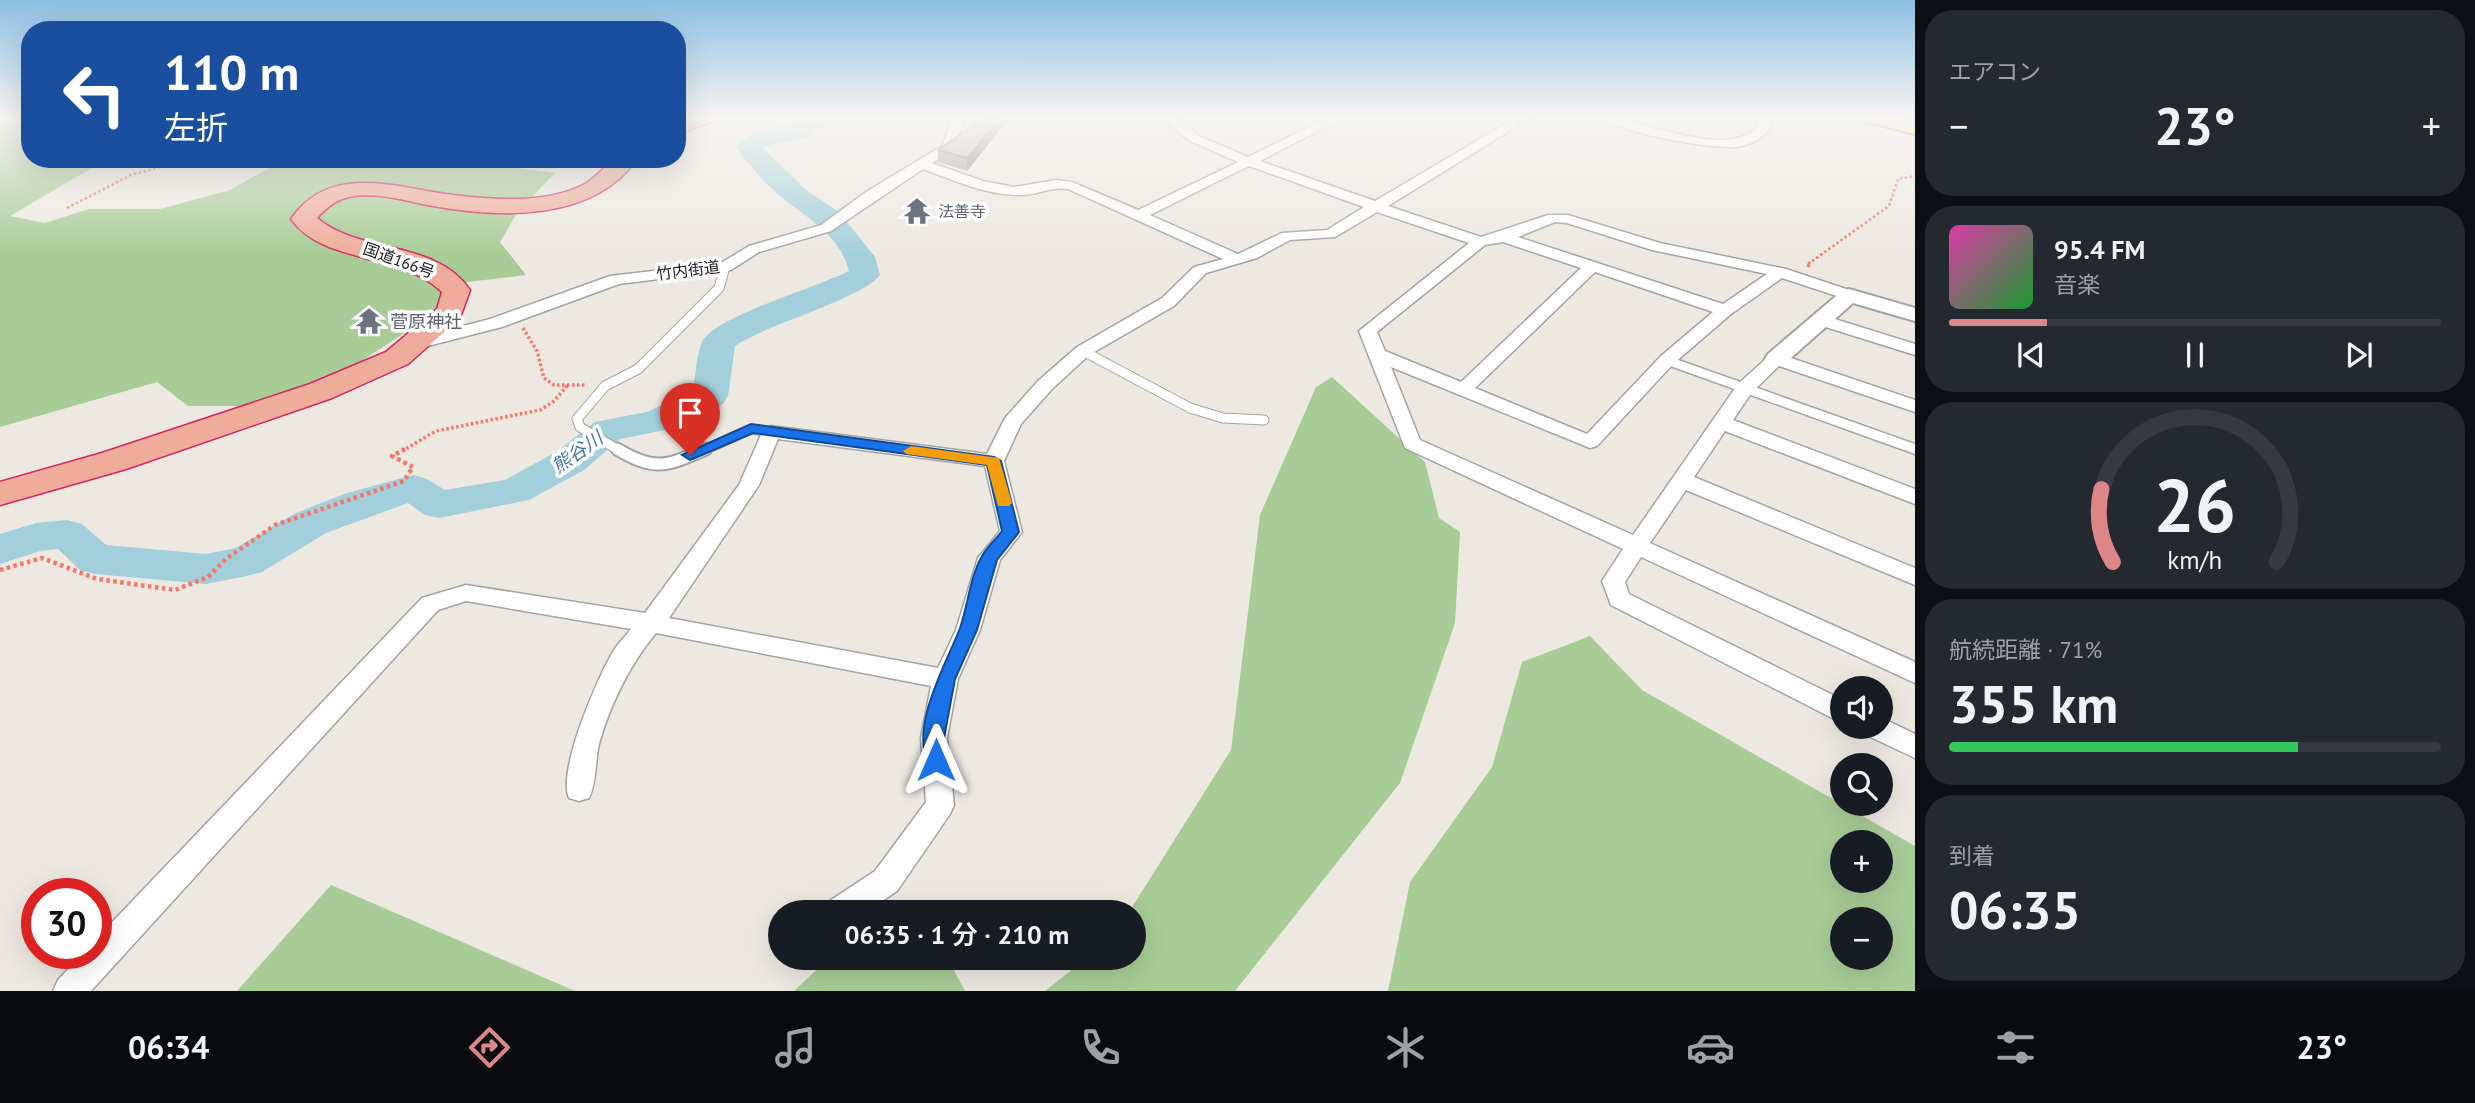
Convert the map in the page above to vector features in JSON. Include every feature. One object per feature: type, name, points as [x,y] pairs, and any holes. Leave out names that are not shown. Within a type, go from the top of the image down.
[{"type":"highway","name":"国道166号","points":[[0,494],[114,461],[321,391],[397,358],[416,344],[450,312],[456,290],[447,279],[400,257],[313,232],[303,219],[311,207],[331,196],[358,189],[384,188],[452,202],[499,205],[546,202],[594,188],[615,168]]},
{"type":"street","points":[[1140,215],[1241,163]]},
{"type":"street","points":[[1256,163],[1480,242]]},
{"type":"street","points":[[857,900],[886,881],[940,805],[934,738],[945,679],[968,630],[989,558],[1011,532],[994,461],[1012,422],[1045,386],[1083,351],[1168,302],[1200,270],[1234,258],[1252,256],[1287,236],[1330,234],[1449,163]]},
{"type":"street","points":[[920,164],[966,180],[1014,191],[1029,191],[1048,183],[1059,183],[1140,215],[1234,258]]},
{"type":"street","name":"竹内街道","points":[[416,344],[449,337],[515,316],[616,279],[725,267],[754,249],[831,225],[871,195],[920,164]]},
{"type":"street","points":[[1915,315],[1780,272],[1657,247],[1568,219],[1553,218],[1504,237],[1480,242],[1368,331],[1412,444],[1915,673]]},
{"type":"street","points":[[1504,237],[1725,310]]},
{"type":"street","points":[[1463,390],[1592,266]]},
{"type":"street","points":[[1376,354],[1590,442],[1667,360],[1725,310],[1780,272]]},
{"type":"street","points":[[1830,706],[1619,600],[1613,581],[1745,388],[1849,295]]},
{"type":"street","points":[[1822,320],[1915,350]]},
{"type":"street","points":[[1776,359],[1915,406]]},
{"type":"street","points":[[1667,360],[1915,449]]},
{"type":"street","points":[[1722,423],[1915,498]]},
{"type":"street","points":[[579,789],[586,744],[624,654],[664,608],[727,520],[749,485],[771,432],[994,461]]},
{"type":"street","points":[[1682,480],[1915,576]]},
{"type":"street","points":[[69,991],[430,604],[466,593],[649,623],[945,679]]},
{"type":"street","points":[[1893,736],[1915,747]]},
{"type":"lane","points":[[725,267],[719,288],[638,369],[605,386],[577,419],[580,428],[639,462],[654,466],[669,465],[751,429],[771,432]]},
{"type":"lane","points":[[1083,351],[1190,408],[1223,418],[1264,420]]},
{"type":"path","points":[[67,208],[131,175],[157,168]]},
{"type":"path","points":[[1818,273],[1808,269],[1808,264],[1889,206],[1898,179],[1915,176]]},
{"type":"path","points":[[515,316],[537,351],[544,378],[554,385],[618,379]]},
{"type":"path","points":[[0,570],[42,558],[97,579],[175,590],[208,577],[226,559],[275,525],[404,481],[413,467],[393,456],[428,435],[540,410],[553,402],[568,385]]},
{"type":"green space","points":[[0,163],[21,163],[21,168],[92,168],[10,216],[45,223],[89,209],[160,209],[230,190],[269,168],[515,168],[555,173],[517,213],[500,242],[526,275],[467,282],[423,321],[349,369],[244,406],[188,406],[157,382],[0,427]]},
{"type":"green space","points":[[1332,377],[1425,462],[1439,518],[1460,532],[1455,623],[1400,783],[1235,991],[1045,991],[1072,970],[1146,970],[1146,900],[1137,900],[1231,750],[1260,515],[1316,387]]},
{"type":"green space","points":[[1590,636],[1642,690],[1830,797],[1830,816],[1862,816],[1887,830],[1830,830],[1830,893],[1893,893],[1893,833],[1915,846],[1915,991],[1388,991],[1410,882],[1492,767],[1522,662]]},
{"type":"green space","points":[[331,885],[575,991],[237,991]]},
{"type":"green space","points":[[816,970],[954,970],[965,991],[794,991]]},
{"type":"waterway","name":"熊谷川","points":[[0,549],[36,537],[67,534],[95,559],[206,569],[247,561],[311,523],[358,504],[413,488],[439,505],[515,491],[570,461],[608,430],[657,421],[710,396],[719,342],[753,322],[829,293],[865,275],[860,257],[829,218],[796,196],[764,163]]},
{"type":"slow traffic","points":[[911,451],[994,461],[1004,503]]},
{"type":"place","name":"法善寺","points":[[917,211]]},
{"type":"place","name":"菅原神社","points":[[369,321]]},
{"type":"route","points":[[690,455],[731,435],[751,429],[994,461],[1011,532],[989,558],[968,630],[945,679],[934,738],[936,760]]}]
